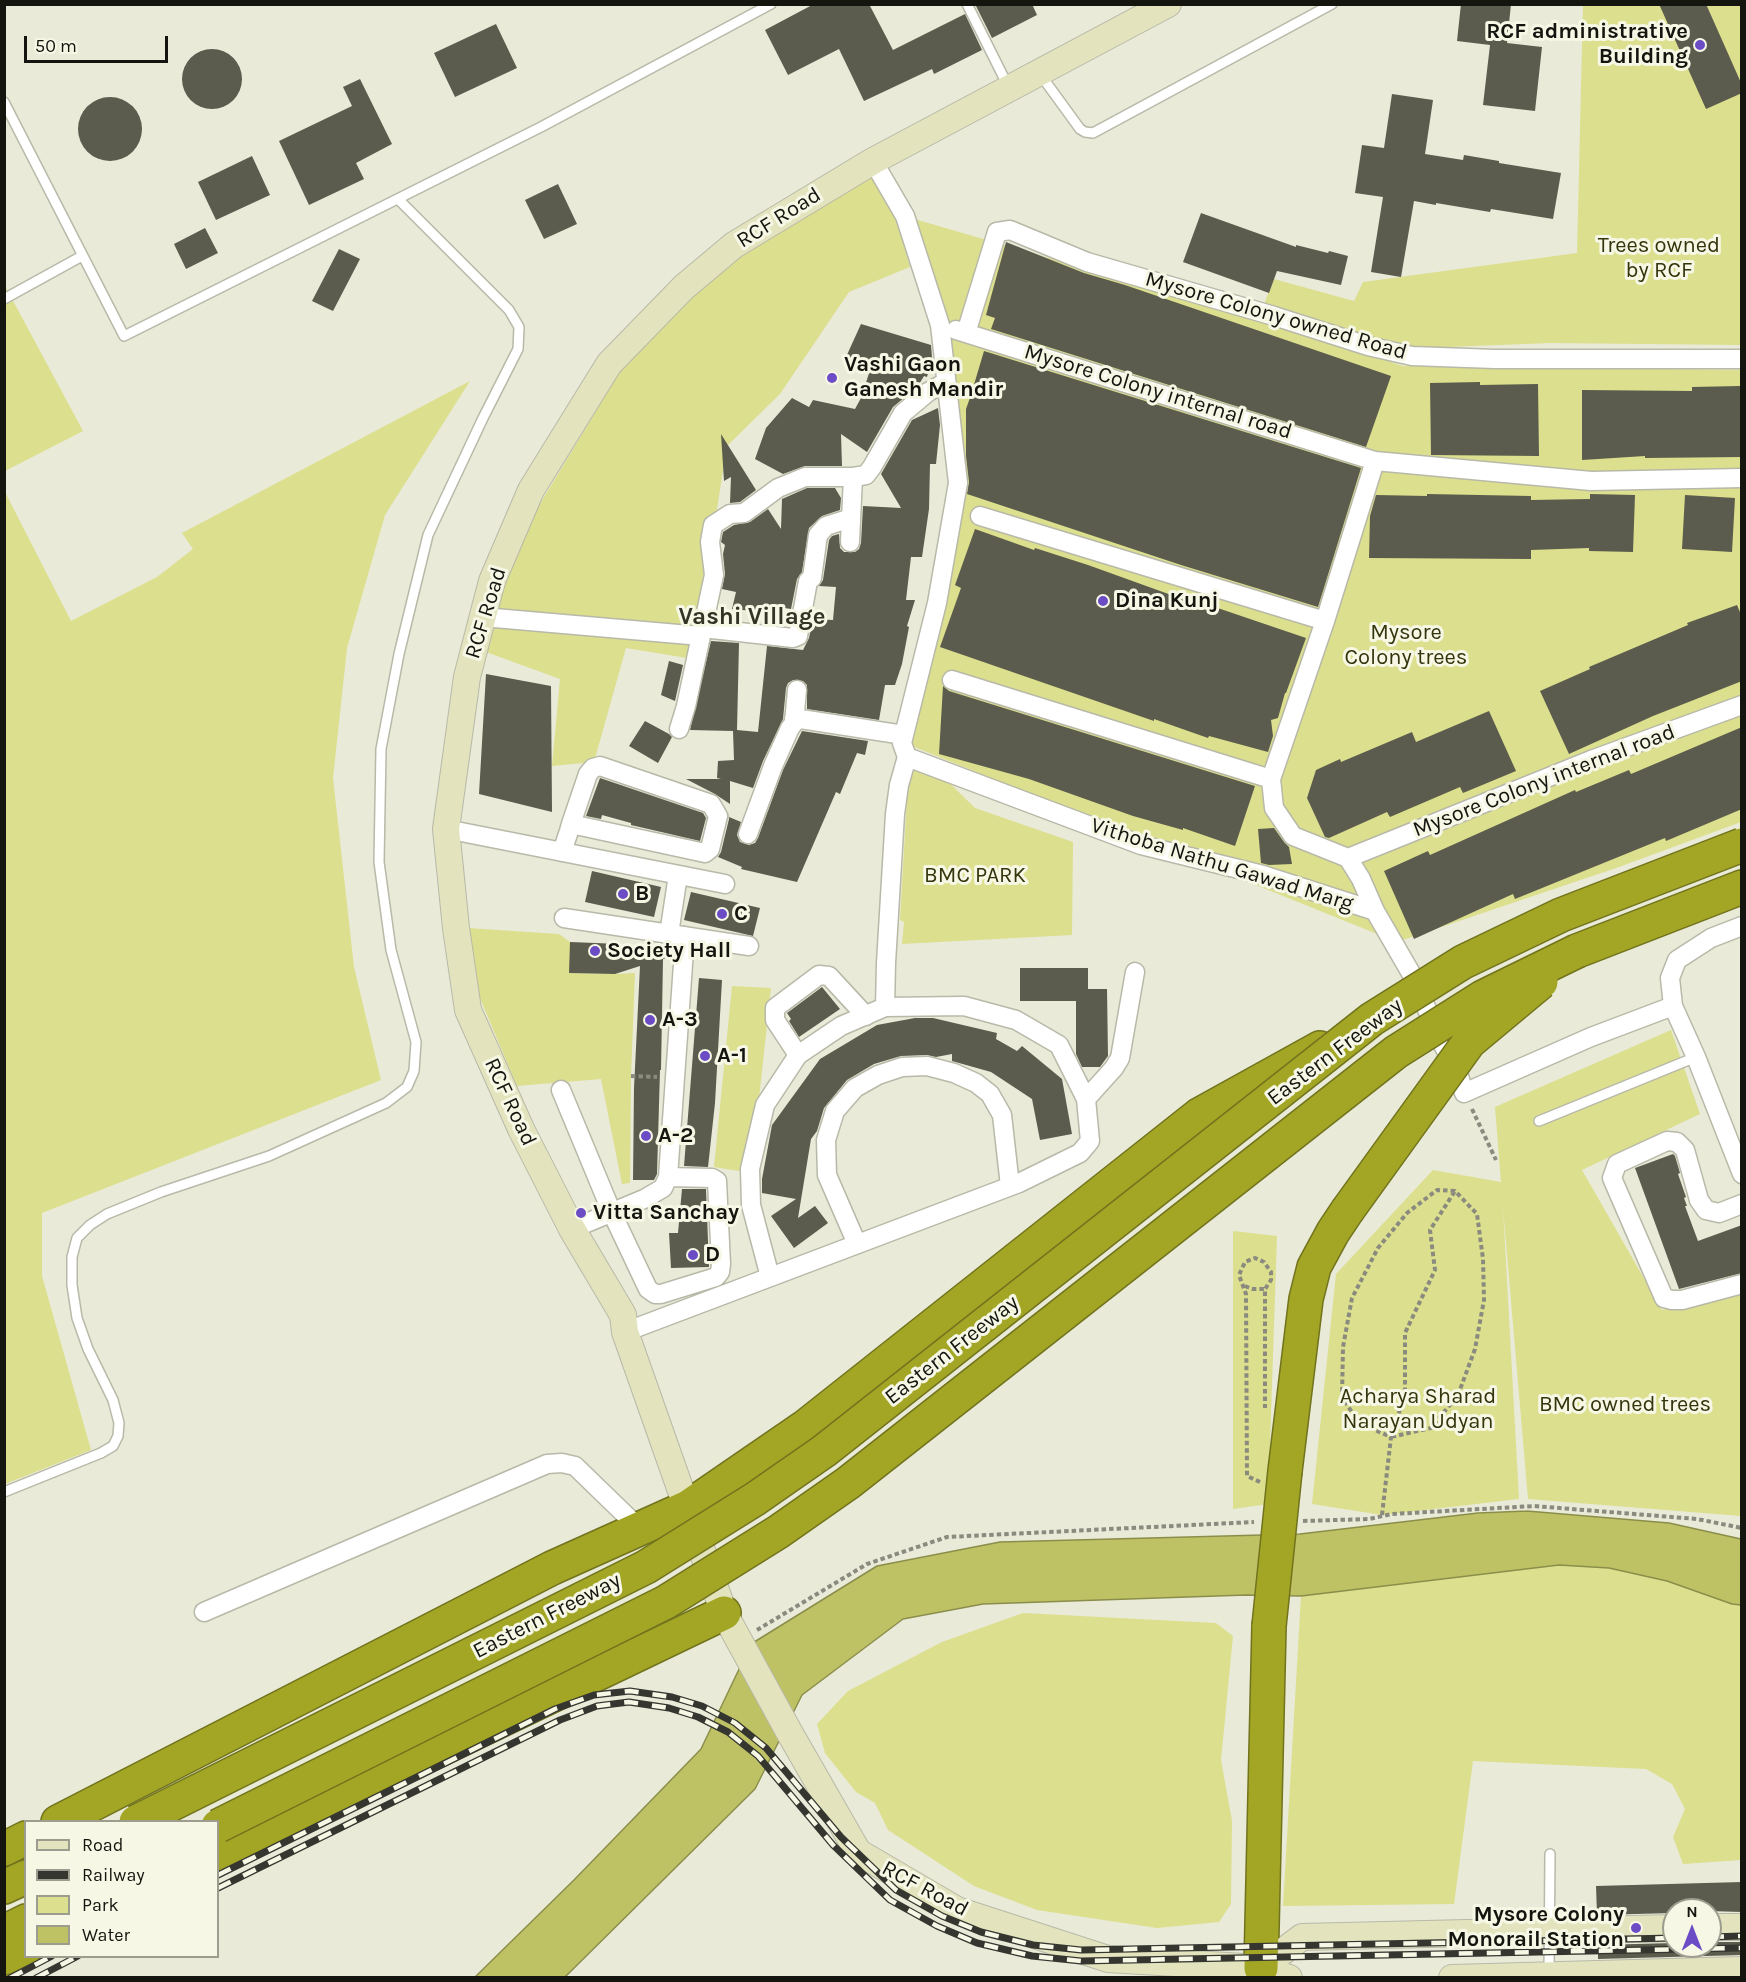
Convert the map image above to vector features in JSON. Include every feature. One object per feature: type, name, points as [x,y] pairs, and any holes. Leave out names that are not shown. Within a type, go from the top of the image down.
[{"type":"highway","name":"Eastern Freeway","points":[[138,1820],[646,1567],[755,1499],[824,1451],[1372,1019],[1463,962],[1560,915],[1742,845]]},
{"type":"highway","name":"Eastern Freeway","points":[[219,1826],[666,1602],[778,1532],[848,1483],[1396,1052],[1483,997],[1577,951],[1742,888]]},
{"type":"highway","points":[[1270,1974],[1269,1626],[1274,1472],[1314,1267],[1347,1211],[1469,1042],[1577,951]]},
{"type":"highway","points":[[60,1820],[552,1568],[688,1507],[806,1426],[1199,1115],[1372,1019]]},
{"type":"highway","points":[[219,1856],[731,1627]]},
{"type":"highway","points":[[4,1849],[24,1839]]},
{"type":"highway","points":[[4,1887],[24,1878]]},
{"type":"highway","points":[[4,1932],[24,1922]]},
{"type":"highway","points":[[4,1958],[24,1949]]},
{"type":"street","name":"RCF Road","points":[[1168,4],[873,161],[734,245],[684,287],[609,364],[531,490],[492,581],[467,677],[446,830],[456,928],[468,1010],[521,1129],[572,1229],[622,1313],[626,1332],[731,1627],[858,1852],[957,1910],[1108,1959],[1270,1974]]},
{"type":"street","points":[[873,161],[905,216],[940,325],[958,483],[937,603],[902,743],[907,758],[899,785],[895,814],[885,1007]]},
{"type":"street","name":"Mysore Colony owned Road","points":[[966,333],[997,232],[1010,230],[1087,262],[1368,346],[1412,356],[1495,359],[1742,359]]},
{"type":"street","name":"Mysore Colony internal road","points":[[940,325],[1376,461],[1591,481],[1742,478]]},
{"type":"street","points":[[679,729],[714,575],[710,542],[713,525],[730,514],[744,513],[778,488],[805,477],[866,475],[903,413],[928,392],[946,382]]},
{"type":"street","points":[[1376,461],[1271,779],[1274,808],[1293,836],[1348,858],[1412,975],[1459,1076],[1464,1094],[1591,1037],[1673,1006]]},
{"type":"street","points":[[850,542],[853,477]]},
{"type":"street","points":[[980,516],[1325,621]]},
{"type":"street","points":[[483,617],[793,638],[798,636],[808,581],[812,578],[818,535],[826,526],[851,518]]},
{"type":"street","points":[[952,680],[1271,779]]},
{"type":"street","points":[[748,834],[773,766],[790,728],[794,725],[797,690]]},
{"type":"street","name":"Mysore Colony internal road","points":[[1348,858],[1591,760],[1742,705]]},
{"type":"street","points":[[794,718],[904,735]]},
{"type":"street","name":"Vithoba Nathu Gawad Marg","points":[[907,758],[1141,845],[1263,875],[1375,911]]},
{"type":"street","points":[[562,852],[571,824],[588,774],[593,768],[600,766],[711,804],[718,816],[710,849],[705,853],[571,824]]},
{"type":"street","points":[[446,830],[725,884]]},
{"type":"street","points":[[572,1229],[654,1193],[663,1188],[669,1177],[677,1078],[678,875]]},
{"type":"street","points":[[564,918],[749,946]]},
{"type":"street","points":[[1742,926],[1711,938],[1677,960],[1670,978],[1673,1006],[1696,1056],[1742,1174]]},
{"type":"street","points":[[1086,1099],[1120,1058],[1135,972]]},
{"type":"street","points":[[798,1055],[775,1020],[775,1008],[819,975],[829,976],[866,1016]]},
{"type":"street","points":[[626,1332],[1010,1186],[1080,1153],[1090,1141],[1086,1099],[1059,1045],[1016,1020],[964,1006],[885,1007],[842,1026],[798,1055],[765,1105],[750,1169],[751,1205],[770,1277]]},
{"type":"street","points":[[858,1244],[827,1175],[826,1140],[835,1111],[855,1088],[878,1075],[902,1067],[927,1066],[954,1073],[976,1083],[990,1094],[1002,1115],[1010,1186]]},
{"type":"street","points":[[561,1090],[612,1213],[648,1289],[655,1294],[716,1277],[720,1272],[717,1181],[712,1178],[669,1177]]},
{"type":"street","points":[[1741,1207],[1719,1213],[1706,1210],[1699,1200],[1685,1149],[1677,1142],[1667,1141],[1617,1164],[1612,1178],[1664,1298],[1682,1300],[1742,1284]]},
{"type":"street","points":[[204,1612],[547,1464],[562,1463],[576,1466],[640,1529]]},
{"type":"street","points":[[1722,1927],[1742,1927]]},
{"type":"street","points":[[1270,1974],[1302,1937],[1662,1928]]},
{"type":"street","points":[[1452,1977],[1742,1970]]},
{"type":"lane","points":[[4,102],[124,336],[541,127],[771,4]]},
{"type":"lane","points":[[967,4],[1009,88]]},
{"type":"lane","points":[[1039,72],[1080,129],[1093,133],[1332,4]]},
{"type":"lane","points":[[4,1492],[101,1453],[113,1446],[118,1436],[119,1424],[113,1400],[88,1349],[77,1318],[72,1285],[72,1257],[77,1238],[107,1215],[129,1205],[269,1156],[386,1103],[407,1087],[414,1071],[416,1042],[391,950],[379,862],[381,749],[399,654],[428,536],[518,349],[519,327],[509,310],[398,199]]},
{"type":"lane","points":[[4,299],[82,255]]},
{"type":"lane","points":[[1539,1122],[1696,1056]]},
{"type":"lane","points":[[1549,1974],[1550,1854]]},
{"type":"path","points":[[631,1076],[677,1078]]},
{"type":"path","points":[[1464,1094],[1496,1160]]},
{"type":"path","points":[[1437,1190],[1455,1191],[1477,1215],[1483,1259],[1485,1300],[1475,1349],[1458,1395],[1431,1428],[1391,1437],[1359,1423],[1342,1397],[1343,1347],[1352,1298],[1378,1248],[1407,1213],[1437,1190]]},
{"type":"path","points":[[1382,1515],[1391,1437],[1405,1394],[1405,1333],[1435,1270],[1430,1230],[1455,1191]]},
{"type":"path","points":[[1265,1414],[1265,1289],[1271,1280],[1271,1272],[1264,1262],[1255,1258],[1245,1262],[1239,1275],[1246,1294],[1247,1476],[1263,1484],[1274,1472]]},
{"type":"path","points":[[1244,1286],[1252,1289],[1265,1289]]},
{"type":"path","points":[[1293,1521],[1369,1519],[1382,1515],[1534,1506],[1696,1519],[1742,1528]]},
{"type":"path","points":[[731,1627],[867,1564],[947,1537],[1261,1521]]},
{"type":"green space","name":"Trees owned by RCF","points":[[1583,5],[1659,5],[1741,93],[1741,345],[1550,343],[1398,349],[1264,304],[1274,279],[1354,301],[1363,282],[1577,253]]},
{"type":"green space","points":[[1706,5],[1741,5],[1741,85]]},
{"type":"green space","points":[[870,173],[897,221],[910,267],[849,292],[780,394],[727,446],[693,659],[626,648],[594,762],[552,766],[560,679],[486,652],[498,594],[535,512],[622,368],[727,264]]},
{"type":"green space","name":"Mysore Colony trees","points":[[911,218],[1272,323],[1403,366],[1741,370],[1741,822],[1619,867],[1397,942],[912,746],[975,808],[1073,842],[1072,935],[902,944],[904,922],[900,920],[910,745],[914,734],[958,483]]},
{"type":"green space","points":[[4,284],[83,431],[5,471],[4,471]]},
{"type":"green space","points":[[470,381],[385,515],[347,648],[333,778],[354,967],[381,1080],[42,1213],[42,1276],[91,1450],[5,1484],[5,492],[71,621],[157,577],[193,549],[182,533]]},
{"type":"green space","points":[[468,928],[559,934],[570,942],[570,973],[635,973],[630,1183],[622,1184],[601,1079],[517,1086],[479,996]]},
{"type":"green space","points":[[732,986],[771,988],[751,1173],[714,1167]]},
{"type":"green space","points":[[1671,1030],[1700,1114],[1582,1170],[1662,1310],[1741,1290],[1741,1516],[1528,1499],[1503,1208],[1519,1499],[1382,1515],[1312,1504],[1336,1274],[1433,1170],[1501,1182],[1495,1107]]},
{"type":"green space","points":[[1233,1231],[1277,1236],[1268,1504],[1233,1509]]},
{"type":"green space","points":[[1559,1565],[1609,1568],[1667,1581],[1732,1604],[1741,1605],[1741,1860],[1683,1864],[1673,1837],[1685,1809],[1672,1784],[1646,1769],[1473,1761],[1454,1904],[1283,1906],[1301,1596]]},
{"type":"green space","points":[[1023,1613],[1216,1623],[1233,1636],[1221,1760],[1232,1821],[1231,1904],[1219,1922],[1157,1928],[1037,1910],[974,1886],[888,1830],[875,1803],[856,1792],[825,1753],[817,1724],[848,1691],[942,1642]]},
{"type":"water","points":[[1527,1511],[1669,1523],[1741,1539],[1741,1605],[1732,1604],[1667,1581],[1609,1568],[1559,1565],[1301,1596],[1246,1595],[983,1604],[903,1619],[802,1695],[755,1789],[565,1977],[474,1978],[574,1880],[701,1749],[751,1644],[877,1566],[1000,1542],[1300,1534],[1478,1513]]},
{"type":"building","points":[[814,4],[869,4],[893,50],[965,14],[982,50],[934,74],[932,69],[864,101],[839,49],[788,75],[765,30]]},
{"type":"building","points":[[975,4],[1032,4],[1037,15],[992,38]]},
{"type":"building","points":[[1461,4],[1511,4],[1507,43],[1542,47],[1535,111],[1483,105],[1490,45],[1457,41]]},
{"type":"building","name":"RCF administrative Building","points":[[1659,4],[1706,4],[1742,85],[1742,93],[1706,109]]},
{"type":"building","points":[[496,24],[517,68],[455,97],[434,53]]},
{"type":"building","points":[[212,49],[229,54],[237,62],[242,79],[237,96],[229,104],[212,109],[195,104],[187,96],[182,79],[187,62],[195,54]]},
{"type":"building","points":[[360,79],[392,144],[356,163],[364,179],[309,205],[279,141],[352,106],[343,87]]},
{"type":"building","points":[[1392,94],[1433,100],[1425,154],[1463,160],[1464,155],[1561,173],[1553,219],[1491,209],[1490,212],[1414,201],[1401,277],[1371,272],[1383,197],[1355,193],[1362,145],[1384,148]]},
{"type":"building","points":[[110,97],[122,99],[133,106],[140,117],[142,129],[140,141],[133,152],[122,159],[110,161],[98,159],[87,152],[80,141],[78,129],[80,117],[87,106],[98,99]]},
{"type":"building","points":[[252,156],[270,195],[216,220],[198,182]]},
{"type":"building","points":[[558,184],[577,224],[544,239],[525,200]]},
{"type":"building","points":[[1201,213],[1296,247],[1296,245],[1348,256],[1341,285],[1277,271],[1269,293],[1183,262]]},
{"type":"building","points":[[205,228],[218,253],[186,269],[174,244]]},
{"type":"building","points":[[1006,242],[1084,273],[1391,376],[1366,447],[991,329],[995,318],[986,315]]},
{"type":"building","points":[[339,249],[360,259],[333,311],[312,301]]},
{"type":"building","points":[[861,324],[931,345],[932,358],[927,377],[924,376],[918,386],[893,407],[867,452],[841,434],[842,466],[805,466],[783,474],[755,459],[766,428],[792,398],[809,407],[813,400],[855,409],[872,364],[846,357]]},
{"type":"building","points":[[984,351],[1361,468],[1318,607],[1181,565],[967,494],[969,482],[966,456],[966,409],[971,395],[981,390],[973,388]]},
{"type":"building","points":[[1480,382],[1480,385],[1538,384],[1539,456],[1431,455],[1430,383]]},
{"type":"building","points":[[1740,386],[1742,457],[1645,458],[1645,456],[1582,460],[1582,390],[1692,391],[1692,387]]},
{"type":"building","points":[[938,408],[940,425],[936,464],[930,464],[929,509],[922,557],[911,557],[906,600],[915,600],[907,626],[909,627],[902,664],[895,685],[885,685],[879,720],[807,709],[807,685],[803,681],[793,680],[786,688],[783,719],[753,788],[730,781],[730,804],[686,779],[721,779],[717,778],[718,761],[734,760],[733,731],[690,730],[711,641],[739,643],[737,730],[758,732],[767,646],[803,650],[809,638],[813,619],[833,620],[836,587],[819,586],[823,580],[829,540],[832,536],[839,534],[840,548],[844,552],[855,552],[861,543],[863,506],[901,508],[881,474],[912,420]]},
{"type":"building","points":[[721,434],[756,490],[740,502],[730,503],[731,477],[724,481]]},
{"type":"building","points":[[807,488],[835,488],[841,498],[840,510],[822,516],[809,528],[802,572],[797,579],[791,609],[766,605],[765,612],[732,609],[736,592],[722,589],[725,574],[723,554],[725,545],[721,542],[723,532],[734,525],[750,522],[768,509],[781,529],[782,499]]},
{"type":"building","points":[[1427,494],[1531,496],[1531,500],[1590,499],[1590,494],[1635,495],[1633,552],[1589,551],[1589,548],[1531,550],[1531,559],[1369,558],[1370,516],[1376,495],[1427,496]]},
{"type":"building","points":[[1685,495],[1735,498],[1732,552],[1682,549]]},
{"type":"building","points":[[975,529],[1034,550],[1035,548],[1088,565],[1199,605],[1200,602],[1306,638],[1278,718],[1271,720],[1273,736],[1268,752],[1209,736],[1208,738],[1154,719],[1154,721],[940,647],[961,588],[955,585]]},
{"type":"building","points":[[1737,605],[1742,617],[1742,681],[1653,716],[1569,754],[1540,691],[1590,669],[1589,667],[1688,625],[1687,623]]},
{"type":"building","points":[[669,661],[683,665],[675,701],[661,695]]},
{"type":"building","points":[[486,674],[551,686],[552,812],[479,794]]},
{"type":"building","points":[[943,686],[949,691],[1255,786],[1235,846],[1183,828],[1183,830],[1133,816],[1029,779],[939,754]]},
{"type":"building","points":[[1489,711],[1516,771],[1463,793],[1460,787],[1390,817],[1387,812],[1329,838],[1325,837],[1307,798],[1316,770],[1412,732],[1416,742]]},
{"type":"building","points":[[645,721],[672,737],[658,763],[629,746]]},
{"type":"building","points":[[1742,727],[1742,809],[1515,899],[1513,894],[1414,939],[1384,871],[1428,851],[1430,855],[1575,790],[1576,792],[1629,770],[1631,774]]},
{"type":"building","points":[[802,731],[868,741],[865,755],[857,753],[840,794],[836,792],[797,882],[741,869],[742,867],[718,857],[729,819],[728,811],[729,817],[741,822],[737,835],[740,842],[749,845],[755,843],[783,770]]},
{"type":"building","points":[[600,778],[703,813],[706,818],[700,841],[631,825],[631,823],[602,815],[601,819],[586,816]]},
{"type":"building","points":[[1274,828],[1289,847],[1292,864],[1261,863],[1258,829]]},
{"type":"building","name":"B","points":[[592,871],[661,887],[654,917],[585,902]]},
{"type":"building","name":"C","points":[[691,892],[760,908],[753,936],[684,920]]},
{"type":"building","points":[[570,942],[620,944],[620,950],[673,951],[672,956],[663,959],[657,1174],[654,1180],[633,1180],[634,1088],[640,966],[615,974],[569,973]]},
{"type":"building","points":[[1020,968],[1088,968],[1088,989],[1107,989],[1108,1056],[1100,1067],[1082,1067],[1076,1054],[1076,1001],[1020,1001]]},
{"type":"building","name":"A-1","points":[[699,978],[722,980],[715,1103],[708,1167],[684,1166]]},
{"type":"building","points":[[822,987],[840,1009],[799,1037],[787,1013]]},
{"type":"building","points":[[915,1018],[933,1018],[997,1033],[996,1039],[1017,1051],[1022,1046],[1062,1079],[1072,1134],[1040,1140],[1032,1099],[991,1072],[952,1061],[952,1054],[936,1057],[901,1056],[874,1064],[847,1080],[824,1108],[817,1131],[811,1139],[798,1218],[815,1206],[828,1223],[794,1248],[771,1216],[796,1199],[762,1193],[762,1179],[772,1125],[820,1059],[877,1025]]},
{"type":"building","points":[[1673,1154],[1686,1197],[1684,1198],[1687,1206],[1685,1206],[1698,1241],[1742,1225],[1742,1273],[1679,1289],[1635,1168]]},
{"type":"building","name":"D","points":[[682,1189],[706,1189],[709,1267],[671,1268],[669,1233],[678,1233]]},
{"type":"building","points":[[1742,1882],[1742,1912],[1722,1911],[1722,1898],[1662,1898],[1662,1913],[1597,1915],[1596,1886]]},
{"type":"building","points":[[1722,1942],[1742,1942],[1742,1955],[1722,1956]]},
{"type":"building","points":[[1662,1943],[1662,1957],[1598,1959],[1598,1945]]},
{"type":"railway","points":[[219,1875],[555,1709],[594,1695],[630,1691],[672,1697],[702,1706],[735,1723],[766,1748],[841,1837],[896,1890],[942,1916],[981,1932],[1033,1945],[1081,1950],[1662,1938]]},
{"type":"railway","points":[[219,1888],[560,1720],[597,1706],[629,1702],[669,1708],[698,1717],[728,1732],[758,1756],[833,1845],[890,1900],[937,1926],[977,1943],[1032,1956],[1081,1961],[1742,1948]]},
{"type":"railway","points":[[1722,1937],[1742,1936]]},
{"type":"railway","points":[[10,1978],[48,1958]]},
{"type":"railway","points":[[36,1978],[74,1958]]},
{"type":"place","name":"RCF administrative Building","points":[[1700,45]]},
{"type":"place","name":"Vashi Gaon Ganesh Mandir","points":[[832,378]]},
{"type":"place","name":"Dina Kunj","points":[[1103,601]]},
{"type":"place","name":"B","points":[[623,894]]},
{"type":"place","name":"C","points":[[722,914]]},
{"type":"place","name":"Society Hall","points":[[595,951]]},
{"type":"place","name":"A-3","points":[[650,1020]]},
{"type":"place","name":"A-1","points":[[705,1056]]},
{"type":"place","name":"A-2","points":[[646,1136]]},
{"type":"place","name":"Vitta Sanchay","points":[[581,1213]]},
{"type":"place","name":"D","points":[[693,1255]]},
{"type":"place","name":"Mysore Colony Monorail Station","points":[[1636,1928]]},
{"type":"district","name":"Vashi Village","points":[[752,617]]},
{"type":"park label","name":"BMC PARK","points":[[975,876]]},
{"type":"park label","name":"BMC owned trees","points":[[1625,1405]]},
{"type":"park label","name":"Acharya Sharad Narayan Udyan","points":[[1418,1410]]}]
